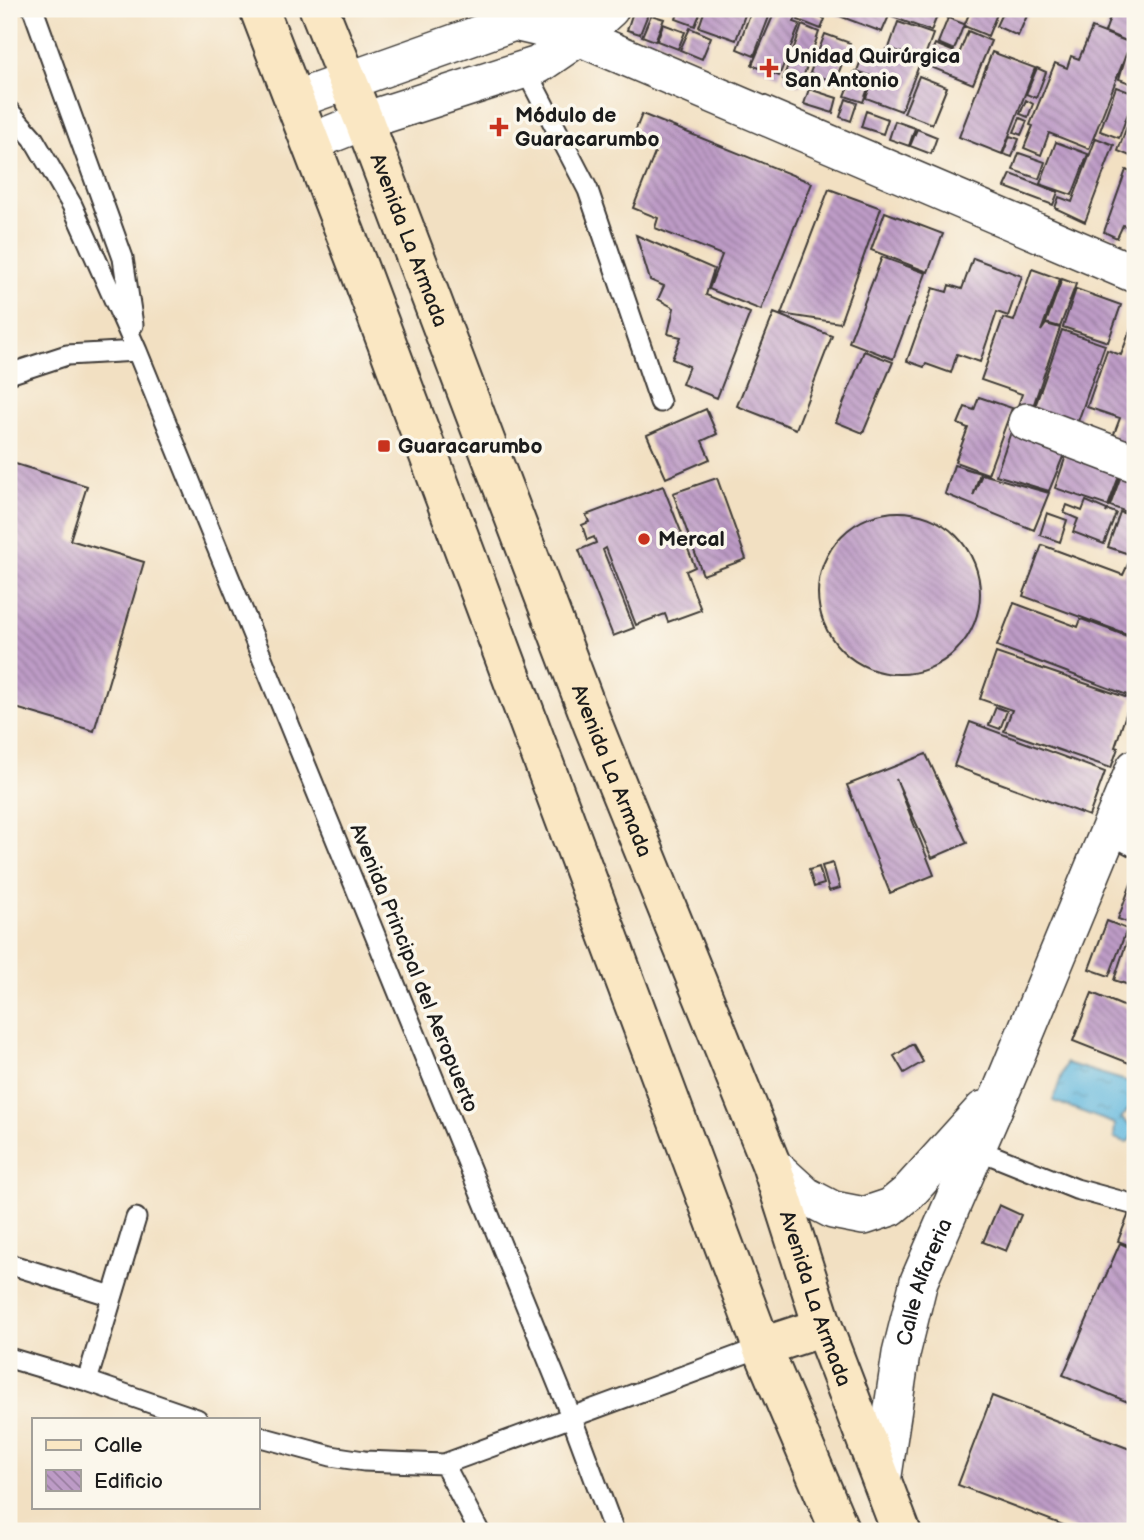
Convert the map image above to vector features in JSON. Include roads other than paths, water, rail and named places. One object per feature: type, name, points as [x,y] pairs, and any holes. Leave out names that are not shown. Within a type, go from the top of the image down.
[{"type":"main road","points":[[259,9],[762,1348],[839,1531]]},
{"type":"main road","name":"Avenida La Armada","points":[[319,9],[593,725],[771,1164],[823,1327],[901,1531]]},
{"type":"main road","points":[[762,1348],[823,1327]]},
{"type":"street","points":[[311,142],[364,121],[538,65],[579,37],[610,9]]},
{"type":"street","points":[[294,100],[514,22],[579,37],[1135,274]]},
{"type":"street","points":[[1027,422],[1135,463]]},
{"type":"street","name":"Calle Alfareria","points":[[882,1482],[901,1354],[919,1281],[1001,1092],[1122,840],[1135,768]]},
{"type":"street","name":"Calle Alfareria","points":[[771,1164],[806,1196],[833,1210],[864,1216],[878,1212],[891,1207],[908,1194],[1001,1092]]},
{"type":"lane","name":"Avenida Principal del Aeropuerto","points":[[33,9],[123,258],[137,351]]},
{"type":"lane","points":[[525,69],[588,190],[660,402]]},
{"type":"lane","name":"Avenida Principal del Aeropuerto","points":[[9,111],[33,138],[72,205],[137,351],[571,1416],[614,1531]]},
{"type":"lane","points":[[9,374],[66,355],[137,351]]},
{"type":"lane","points":[[976,1149],[1076,1189],[1135,1205]]},
{"type":"lane","points":[[87,1381],[136,1218]]},
{"type":"lane","points":[[9,1264],[112,1296]]},
{"type":"lane","points":[[259,1437],[342,1458],[444,1464],[762,1348]]},
{"type":"lane","points":[[9,1358],[87,1381],[194,1418]]},
{"type":"lane","points":[[444,1464],[480,1531]]},
{"type":"water","points":[[1066,1063],[1133,1083],[1132,1102],[1121,1118],[1134,1128],[1131,1140],[1126,1142],[1114,1138],[1115,1124],[1053,1101]]},
{"type":"place","name":"Unidad Quirúrgica San Antonio","points":[[769,68]]},
{"type":"place","name":"Módulo de Guaracarumbo","points":[[499,127]]},
{"type":"place","name":"Guaracarumbo","points":[[384,446]]},
{"type":"place","name":"Mercal","points":[[644,539]]}]
